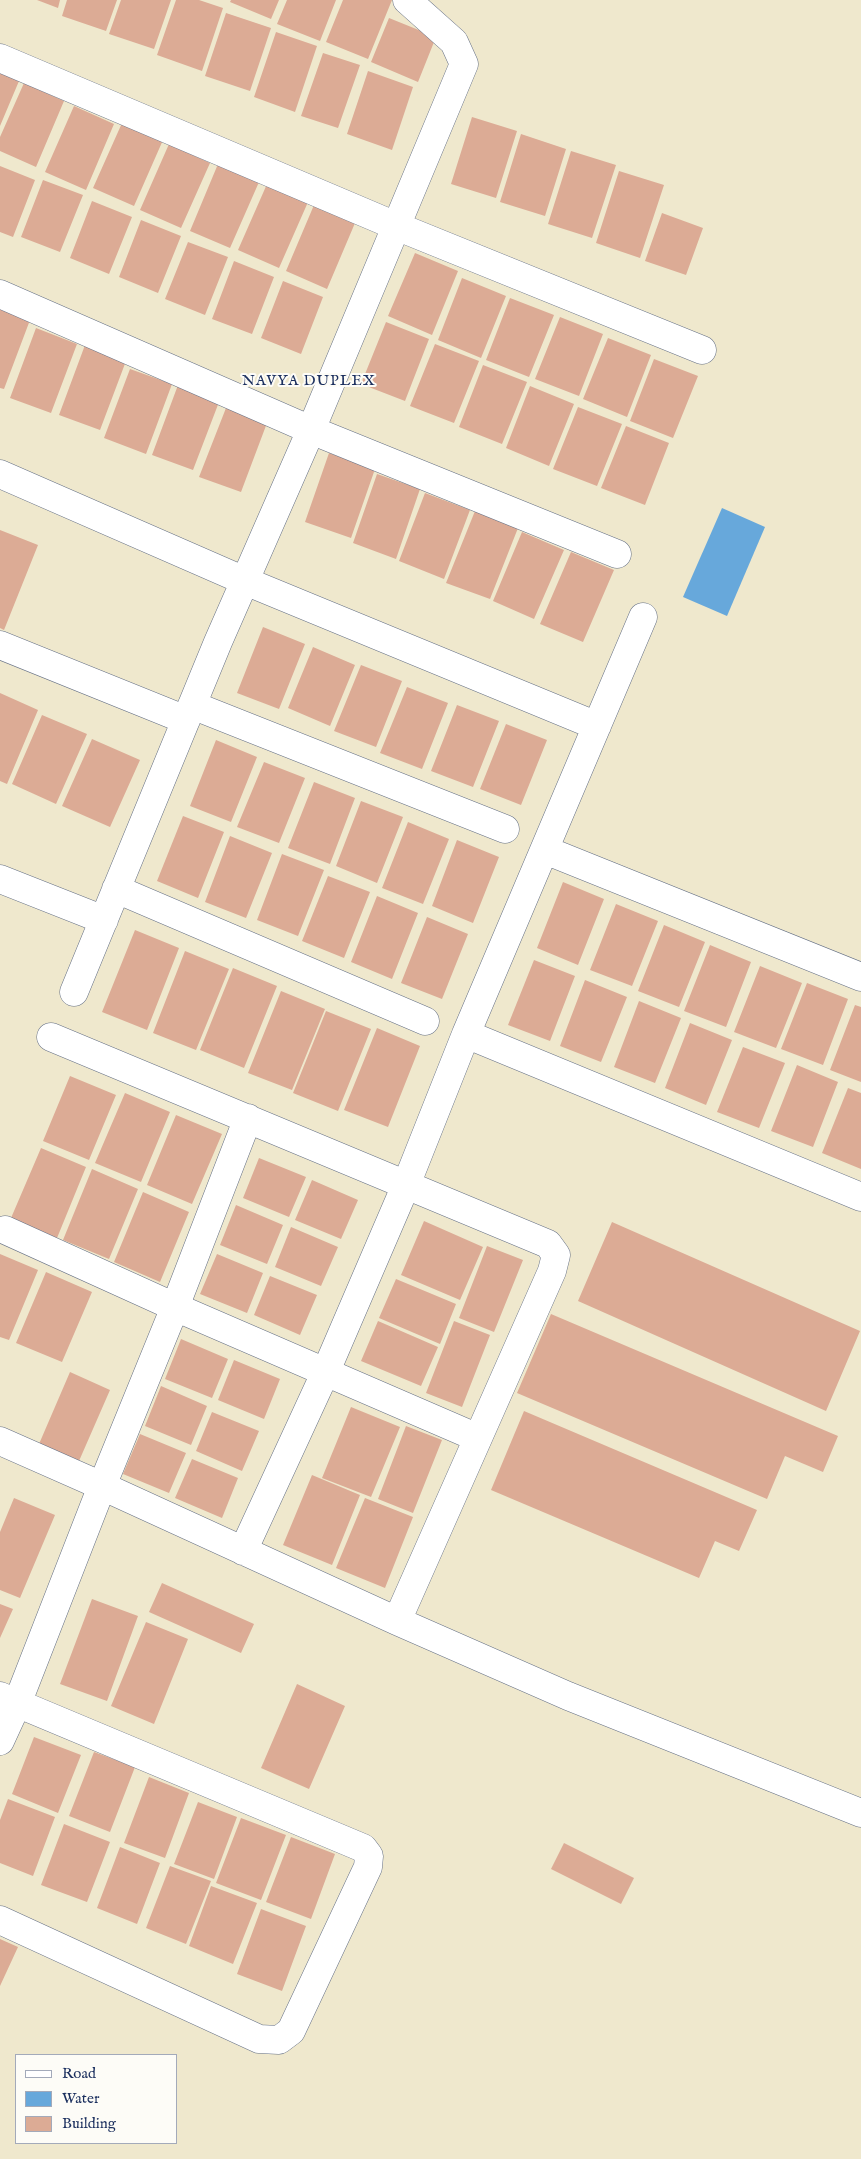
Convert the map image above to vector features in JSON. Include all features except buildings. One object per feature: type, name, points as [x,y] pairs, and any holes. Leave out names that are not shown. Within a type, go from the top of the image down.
[{"type":"street","points":[[74,992],[189,712],[311,430],[464,64],[454,42],[407,0]]},
{"type":"street","points":[[0,58],[396,226],[702,350]]},
{"type":"street","points":[[0,294],[311,430],[617,554]]},
{"type":"street","points":[[0,474],[245,581],[597,726]]},
{"type":"street","points":[[243,1551],[326,1371],[406,1185],[466,1034],[546,850],[643,617]]},
{"type":"street","points":[[0,645],[189,712],[505,829]]},
{"type":"street","points":[[546,850],[861,977]]},
{"type":"street","points":[[0,879],[104,920]]},
{"type":"street","points":[[116,889],[425,1021]]},
{"type":"street","points":[[466,1034],[861,1197]]},
{"type":"street","points":[[51,1037],[548,1244],[556,1255],[552,1270],[397,1621]]},
{"type":"street","points":[[0,1740],[8,1700],[102,1486],[176,1307],[248,1118]]},
{"type":"street","points":[[5,1230],[176,1307],[478,1438]]},
{"type":"street","points":[[0,1441],[397,1621],[568,1696],[861,1813]]},
{"type":"street","points":[[0,1920],[259,2039],[279,2040],[292,2031],[369,1862],[369,1856],[363,1848],[8,1700]]},
{"type":"water","points":[[722,508],[765,527],[727,616],[683,597]]},
{"type":"district","name":"NAVYA DUPLEX","points":[[309,382]]}]
